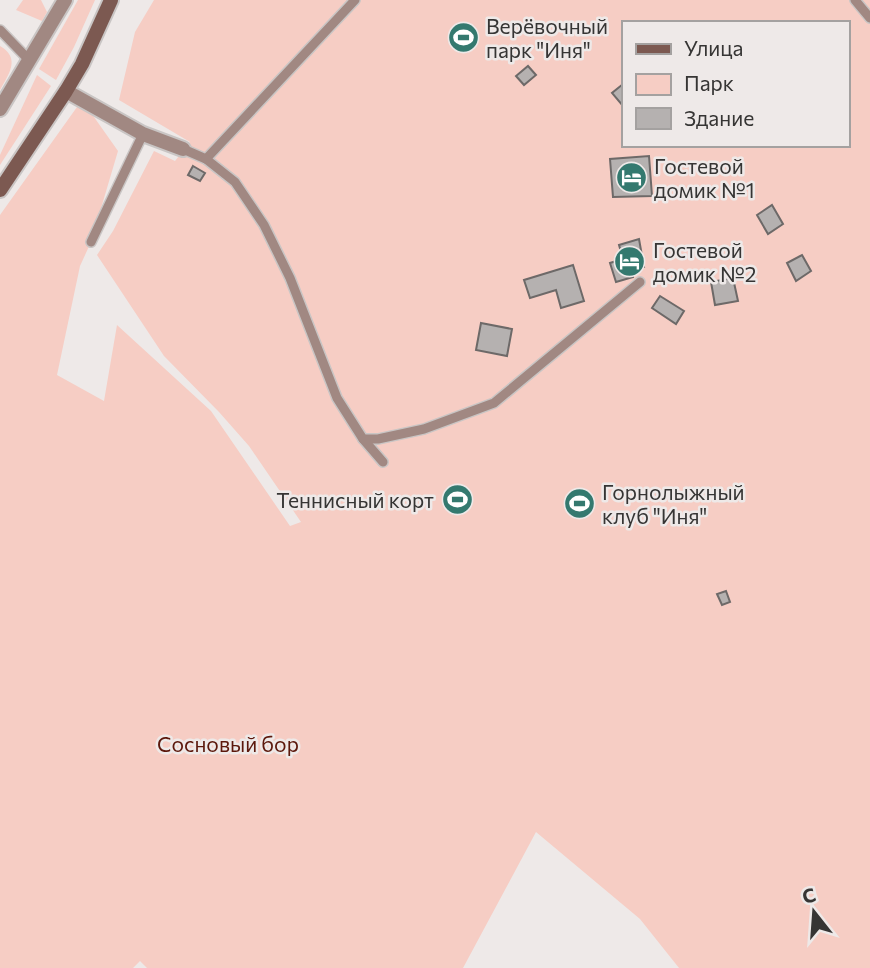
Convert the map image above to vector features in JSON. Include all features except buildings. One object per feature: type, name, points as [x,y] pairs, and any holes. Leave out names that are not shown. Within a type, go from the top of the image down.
[{"type":"main road","points":[[0,190],[82,64],[111,0]]},
{"type":"street","points":[[0,109],[65,0]]},
{"type":"street","points":[[66,91],[143,134],[183,149]]},
{"type":"lane","points":[[206,159],[355,0]]},
{"type":"lane","points":[[855,0],[870,18]]},
{"type":"lane","points":[[0,30],[28,59]]},
{"type":"lane","points":[[91,242],[143,134]]},
{"type":"lane","points":[[183,149],[206,159],[235,182],[264,225],[289,278],[337,398],[363,439],[383,462]]},
{"type":"lane","points":[[363,439],[378,439],[424,429],[494,403],[640,282]]},
{"type":"green space","points":[[23,0],[41,0],[47,12],[42,21],[16,10]]},
{"type":"green space","points":[[78,0],[95,0],[56,80],[39,69]]},
{"type":"green space","name":"Горнолыжный клуб \"Иня\"","points":[[154,0],[870,0],[870,968],[679,968],[640,919],[536,832],[463,968],[147,968],[140,961],[133,968],[0,968],[0,215],[82,100],[118,151],[91,242],[80,266],[57,375],[104,401],[117,325],[211,411],[290,526],[301,522],[249,446],[164,356],[97,255],[113,231],[154,151],[175,161],[190,142],[119,100],[135,32]]},
{"type":"green space","points":[[0,46],[12,61],[0,90]]},
{"type":"green space","points":[[37,75],[51,86],[0,165],[0,155]]},
{"type":"place","name":"Верёвочный парк \"Иня\"","points":[[463,37]]},
{"type":"place","name":"Гостевой домик №1","points":[[631,177]]},
{"type":"place","name":"Гостевой домик №2","points":[[630,261]]},
{"type":"place","name":"Теннисный корт","points":[[457,499]]},
{"type":"place","name":"Горнолыжный клуб \"Иня\"","points":[[579,503]]},
{"type":"park label","name":"Сосновый бор","points":[[228,743]]}]
